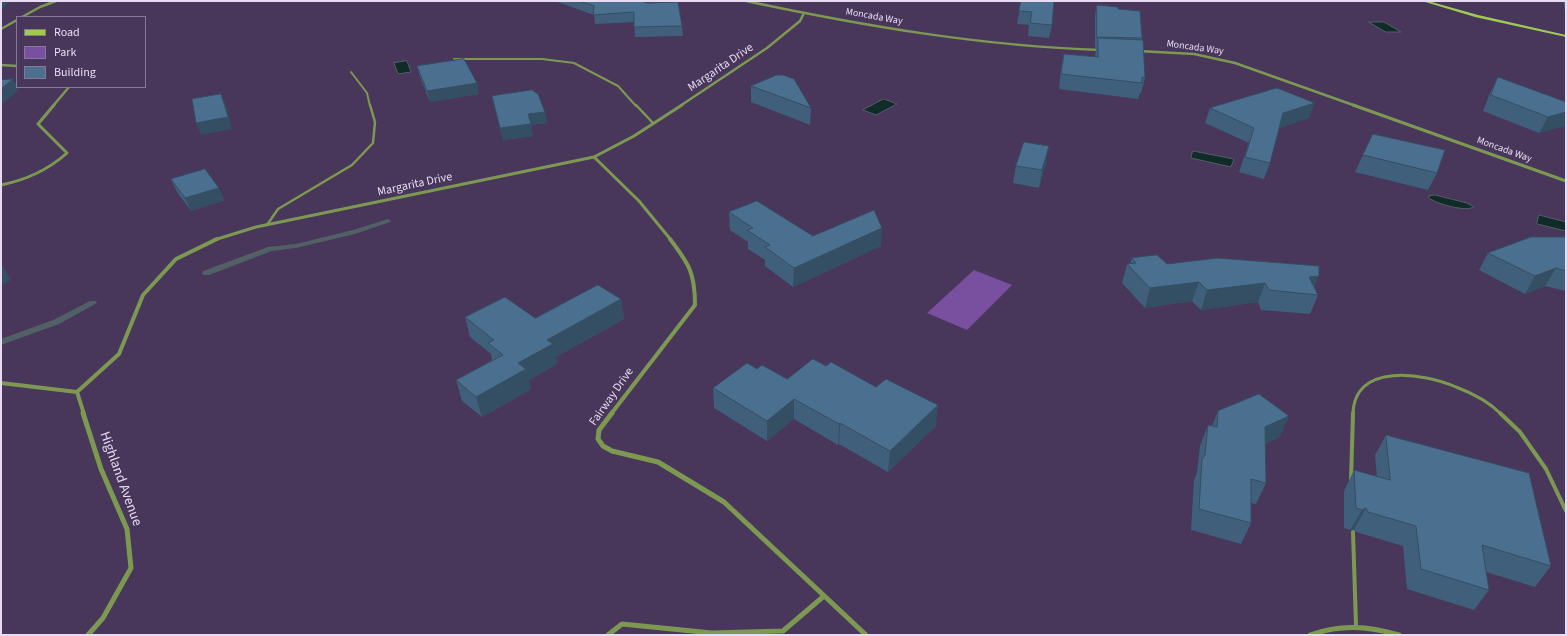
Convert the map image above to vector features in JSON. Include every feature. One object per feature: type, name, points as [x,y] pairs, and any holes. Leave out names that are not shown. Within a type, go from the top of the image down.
[{"type":"street","points":[[24,16],[40,7],[56,1]]},
{"type":"street","points":[[746,1],[804,13]]},
{"type":"street","points":[[1424,1],[1501,22],[1566,36]]},
{"type":"street","name":"Moncada Way","points":[[804,13],[956,40],[1051,49],[1104,50]]},
{"type":"street","name":"Margarita Drive","points":[[77,392],[119,354],[143,295],[176,259],[215,240],[266,225],[594,157],[634,136],[767,48],[800,21],[804,13]]},
{"type":"street","points":[[1,29],[16,21]]},
{"type":"street","name":"Moncada Way","points":[[1135,50],[1194,54],[1224,59],[1566,181]]},
{"type":"street","points":[[1,65],[16,66]]},
{"type":"street","points":[[1,185],[19,182],[59,161],[66,153],[38,124],[68,88]]},
{"type":"street","name":"Fairway Drive","points":[[594,157],[639,201],[687,261],[695,285],[695,305],[599,430],[598,439],[603,446],[612,451],[658,462],[724,502],[866,635]]},
{"type":"street","points":[[1,383],[77,392]]},
{"type":"street","name":"Highland Avenue","points":[[77,392],[101,469],[127,529],[131,568],[103,618],[88,635]]},
{"type":"street","points":[[608,635],[622,624],[712,633],[783,631],[824,596]]},
{"type":"street","points":[[1310,635],[1322,630],[1356,625],[1399,635]]},
{"type":"lane","points":[[454,59],[542,59],[574,63],[618,86],[653,123]]},
{"type":"lane","points":[[266,225],[278,209],[352,165],[373,142],[375,122],[367,93],[351,72]]},
{"type":"lane","points":[[1351,481],[1353,405],[1360,390],[1374,379],[1395,375],[1426,378],[1455,386],[1476,396],[1497,410],[1520,432],[1546,469],[1566,511]]},
{"type":"lane","points":[[1353,532],[1356,625]]},
{"type":"green space","points":[[974,270],[1012,285],[967,330],[927,313]]},
{"type":"shaded area","points":[[1369,22],[1384,22],[1401,32],[1386,32]]},
{"type":"shaded area","points":[[407,61],[411,72],[398,74],[394,63]]},
{"type":"shaded area","points":[[884,99],[897,104],[876,115],[863,110]]},
{"type":"shaded area","points":[[1193,151],[1234,159],[1231,167],[1191,158]]},
{"type":"shaded area","points":[[1435,195],[1467,203],[1474,207],[1464,209],[1438,203],[1429,198],[1429,196]]},
{"type":"shaded area","points":[[1539,215],[1566,222],[1566,231],[1537,224]]},
{"type":"building","points":[[579,1],[641,1],[647,3],[678,2],[682,26],[634,27],[634,12],[593,15],[594,6]]},
{"type":"building","points":[[1021,1],[1054,1],[1052,25],[1030,23],[1032,12],[1019,11]]},
{"type":"building","points":[[1097,5],[1140,11],[1142,38],[1097,37]]},
{"type":"building","points":[[1098,38],[1143,40],[1145,78],[1142,77],[1142,83],[1061,74],[1064,54],[1098,57]]},
{"type":"building","points":[[464,59],[477,83],[427,91],[417,66]]},
{"type":"building","points":[[777,75],[783,75],[794,79],[811,108],[751,86]]},
{"type":"building","points":[[1498,77],[1566,102],[1566,112],[1548,117],[1491,95]]},
{"type":"building","points":[[13,79],[1,89],[1,80]]},
{"type":"building","points":[[1277,88],[1315,103],[1283,113],[1270,163],[1245,157],[1254,128],[1210,108]]},
{"type":"building","points":[[532,90],[538,94],[545,112],[528,114],[531,124],[500,128],[492,96]]},
{"type":"building","points":[[221,94],[228,117],[196,123],[192,99]]},
{"type":"building","points":[[1373,134],[1445,150],[1437,173],[1363,155]]},
{"type":"building","points":[[1024,142],[1049,146],[1042,170],[1016,166]]},
{"type":"building","points":[[205,169],[219,188],[185,198],[171,179]]},
{"type":"building","points":[[757,201],[813,236],[874,210],[882,228],[794,268],[765,247],[770,245],[747,230],[753,228],[729,212]]},
{"type":"building","points":[[1531,237],[1566,237],[1566,271],[1556,268],[1535,276],[1488,253]]},
{"type":"building","points":[[1157,255],[1167,264],[1218,258],[1319,266],[1319,276],[1309,277],[1318,295],[1269,290],[1265,283],[1207,290],[1199,282],[1150,288],[1127,264],[1136,263],[1132,258]]},
{"type":"building","points":[[598,285],[621,299],[547,340],[553,344],[518,363],[526,369],[476,397],[456,380],[503,355],[488,343],[494,340],[465,317],[505,297],[535,318]]},
{"type":"building","points":[[813,359],[826,366],[831,362],[876,387],[886,379],[938,405],[890,451],[794,399],[767,421],[713,388],[747,363],[757,369],[762,365],[787,379]]},
{"type":"building","points":[[1259,394],[1289,416],[1265,427],[1266,483],[1251,479],[1251,523],[1199,509],[1202,459],[1205,455],[1208,425],[1217,427],[1218,411]]},
{"type":"building","points":[[1386,435],[1529,473],[1551,566],[1482,545],[1489,590],[1421,569],[1416,526],[1368,512],[1366,508],[1362,510],[1356,508],[1354,470],[1390,480]]},
{"type":"waterway","points":[[206,273],[271,249],[296,246],[355,232],[388,221]]},
{"type":"waterway","points":[[1,342],[56,322],[93,303]]}]
